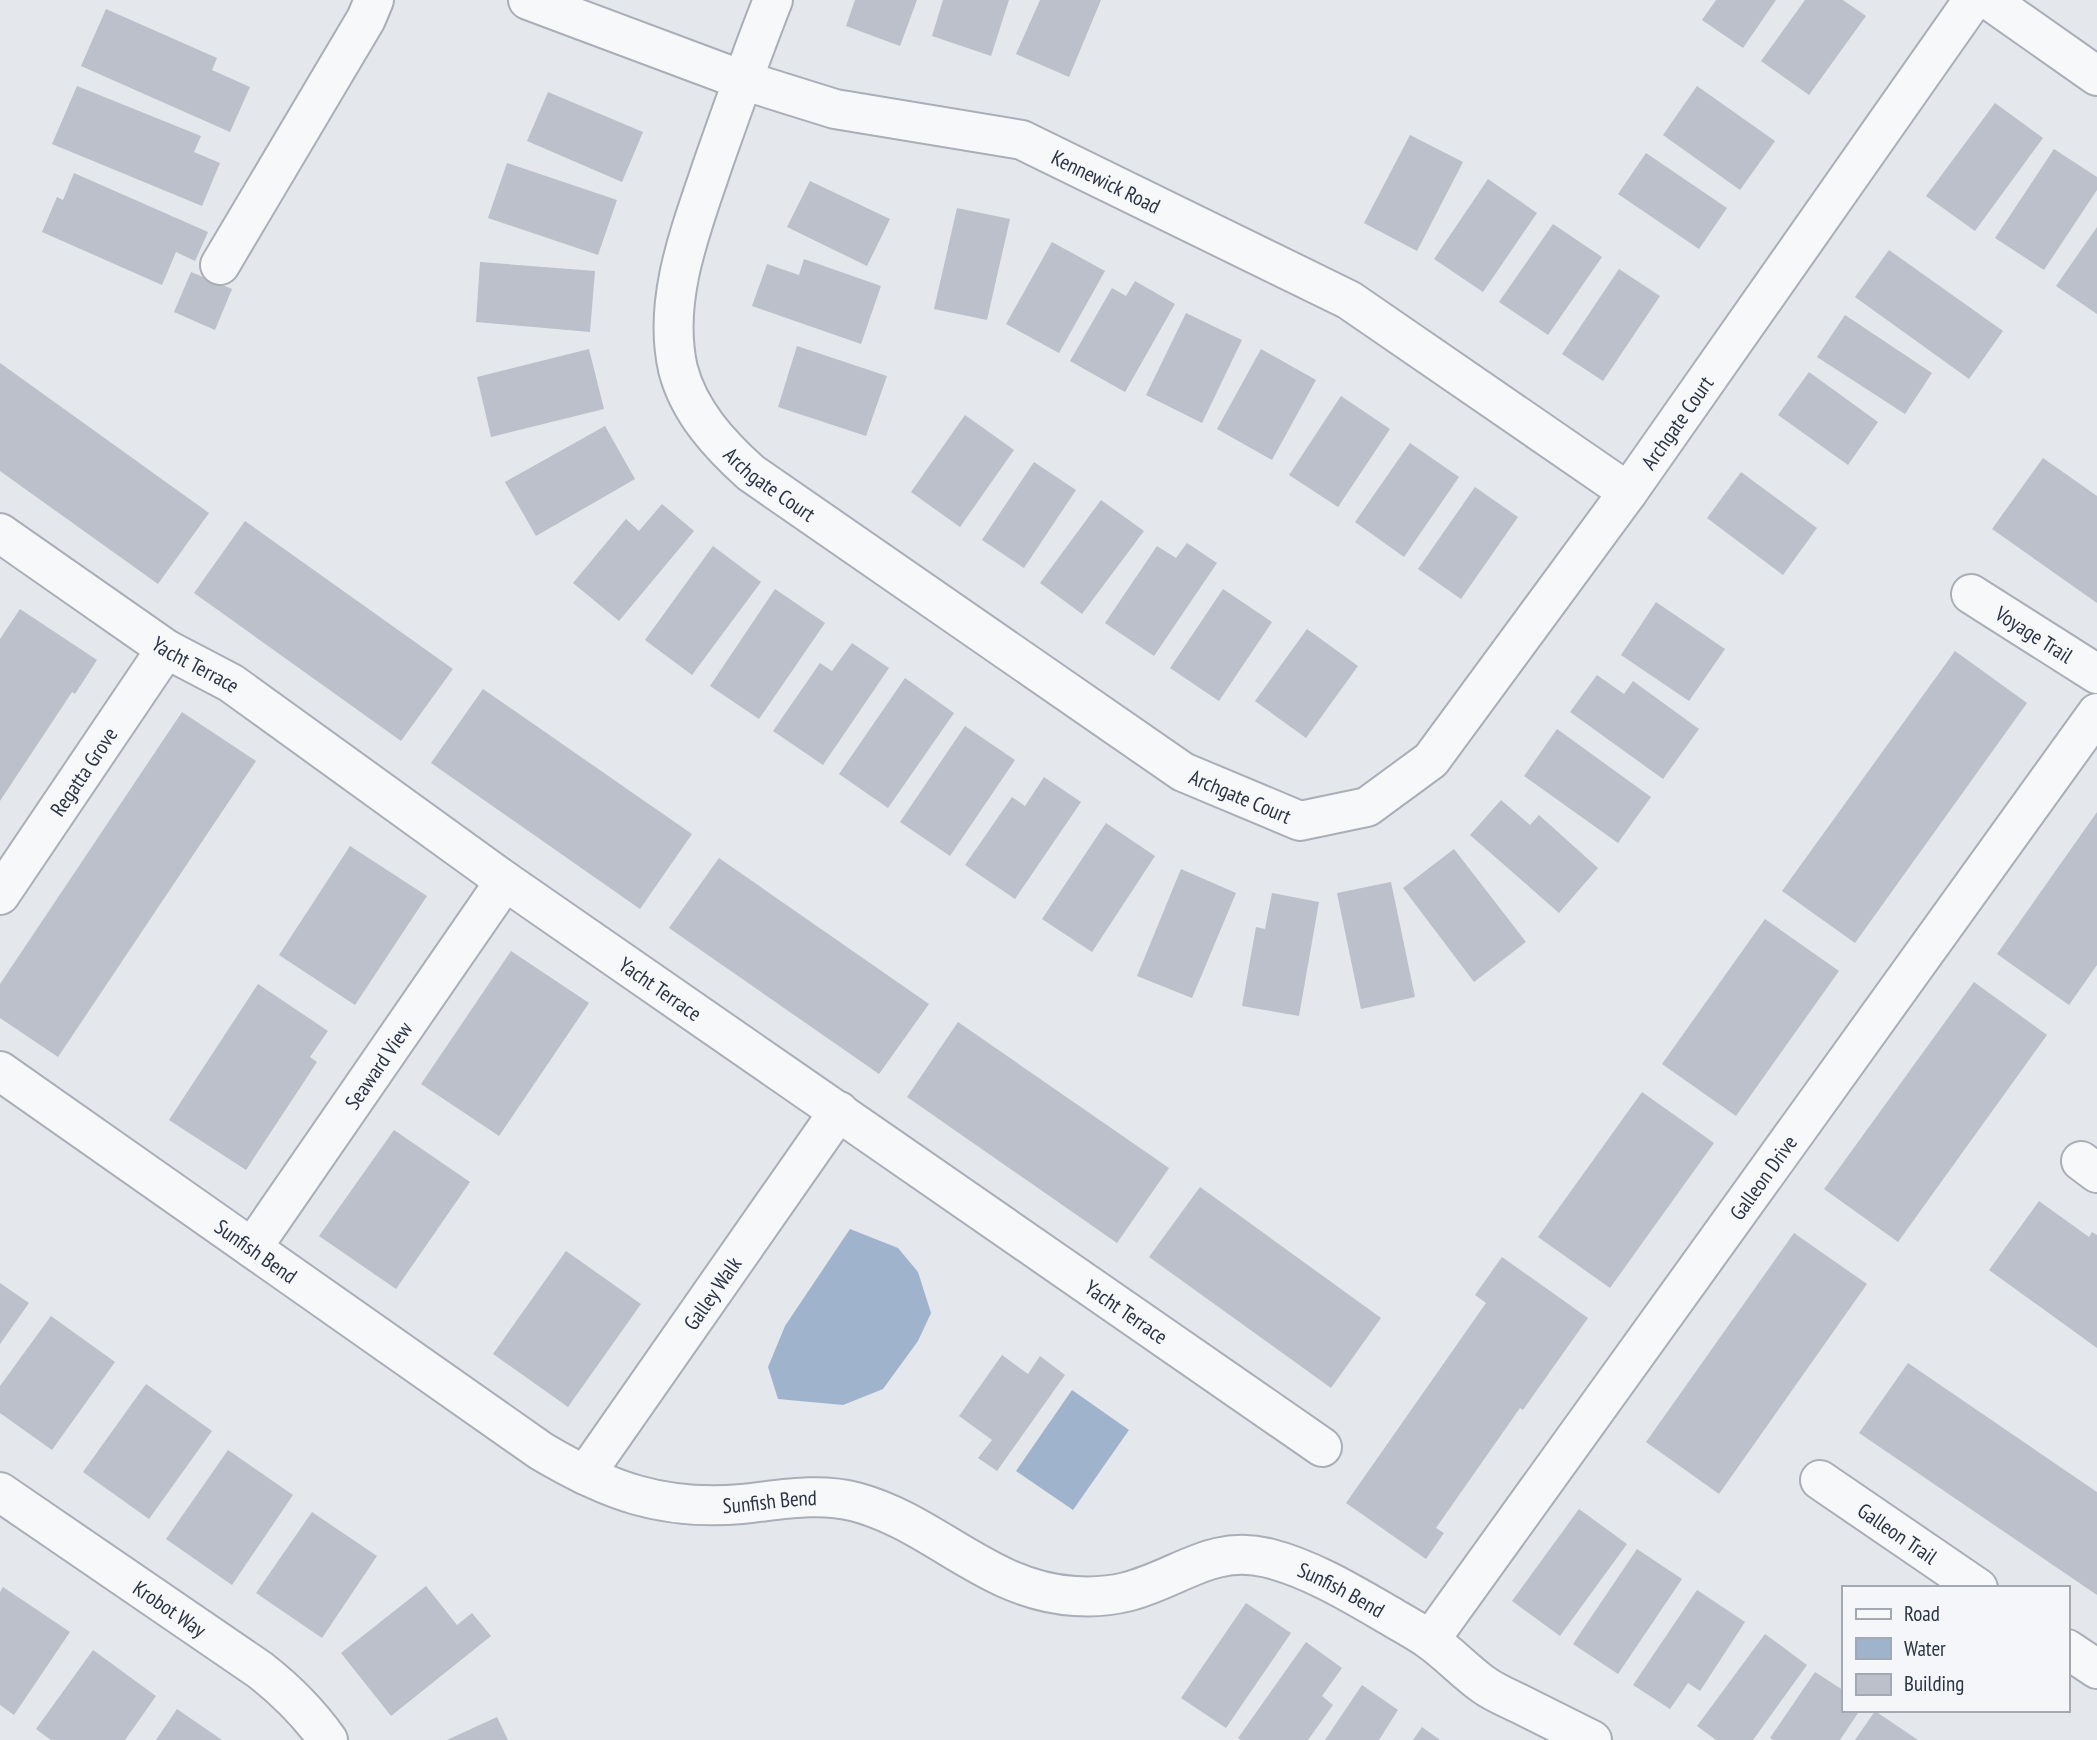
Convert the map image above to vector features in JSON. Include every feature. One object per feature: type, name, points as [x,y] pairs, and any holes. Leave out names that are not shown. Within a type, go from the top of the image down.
[{"type":"street","points":[[220,265],[366,19],[373,0]]},
{"type":"street","name":"Kennewick Road","points":[[528,0],[742,80],[835,109],[1022,140],[1349,300],[1628,492]]},
{"type":"street","name":"Archgate Court","points":[[773,0],[742,80],[676,289],[673,319],[676,353],[684,386],[695,409],[722,445],[751,473],[1183,772],[1300,821],[1367,807],[1431,760],[1628,492],[1973,0]]},
{"type":"street","points":[[1989,0],[2097,76]]},
{"type":"street","name":"Yacht Terrace","points":[[0,533],[166,649],[231,683],[505,881],[1322,1447]]},
{"type":"street","name":"Voyage Trail","points":[[1971,594],[2097,674]]},
{"type":"street","name":"Regatta Grove","points":[[0,895],[166,649]]},
{"type":"street","name":"Galleon Drive","points":[[1430,1640],[2097,713]]},
{"type":"street","name":"Seaward View","points":[[252,1248],[505,881]]},
{"type":"street","name":"Sunfish Bend","points":[[0,1071],[541,1451],[585,1475],[640,1498],[681,1505],[707,1506],[809,1496],[857,1502],[901,1519],[983,1569],[1025,1586],[1073,1596],[1127,1592],[1202,1560],[1223,1555],[1266,1557],[1310,1573],[1361,1599],[1430,1640],[1485,1686],[1592,1740]]},
{"type":"street","name":"Galley Walk","points":[[585,1475],[839,1111]]},
{"type":"street","name":"Galleon Trail","points":[[1820,1480],[1975,1586]]},
{"type":"street","name":"Krobot Way","points":[[0,1492],[260,1670],[288,1692],[312,1717],[328,1740]]},
{"type":"street","points":[[2069,1650],[2097,1669]]},
{"type":"water","points":[[850,1229],[898,1248],[918,1272],[931,1313],[918,1341],[883,1389],[843,1405],[778,1399],[768,1367],[785,1326]]},
{"type":"water","points":[[1072,1390],[1129,1430],[1073,1510],[1016,1471]]},
{"type":"building","points":[[855,0],[917,0],[900,46],[846,26]]},
{"type":"building","points":[[943,0],[1009,0],[991,56],[932,36]]},
{"type":"building","points":[[1040,0],[1101,0],[1069,77],[1016,54]]},
{"type":"building","points":[[1716,0],[1776,0],[1743,48],[1702,20]]},
{"type":"building","points":[[1805,0],[1843,0],[1866,16],[1809,95],[1761,61]]},
{"type":"building","points":[[106,9],[217,58],[212,70],[250,87],[230,132],[81,66]]},
{"type":"building","points":[[77,86],[201,136],[194,152],[220,163],[202,206],[52,144]]},
{"type":"building","points":[[1697,86],[1775,141],[1740,190],[1663,135]]},
{"type":"building","points":[[548,92],[643,132],[622,182],[527,141]]},
{"type":"building","points":[[1995,103],[2043,138],[1975,231],[1926,196]]},
{"type":"building","points":[[1410,135],[1463,162],[1417,251],[1364,223]]},
{"type":"building","points":[[2054,149],[2097,177],[2097,190],[2044,270],[1995,238]]},
{"type":"building","points":[[1646,153],[1727,208],[1699,249],[1618,194]]},
{"type":"building","points":[[507,163],[617,200],[598,255],[488,218]]},
{"type":"building","points":[[74,173],[208,232],[195,261],[176,252],[162,285],[42,232],[57,197],[63,200]]},
{"type":"building","points":[[1488,179],[1537,213],[1483,292],[1434,259]]},
{"type":"building","points":[[810,181],[890,219],[867,266],[787,227]]},
{"type":"building","points":[[957,208],[1010,219],[987,320],[934,309]]},
{"type":"building","points":[[1553,224],[1602,257],[1548,335],[1499,302]]},
{"type":"building","points":[[2097,227],[2097,314],[2056,286]]},
{"type":"building","points":[[1052,242],[1105,271],[1059,353],[1006,324]]},
{"type":"building","points":[[1889,250],[2003,331],[1969,379],[1855,297]]},
{"type":"building","points":[[804,259],[881,286],[861,344],[752,306],[767,264],[799,275]]},
{"type":"building","points":[[480,262],[595,271],[590,332],[476,322]]},
{"type":"building","points":[[1619,269],[1660,296],[1603,381],[1562,354]]},
{"type":"building","points":[[191,272],[232,289],[215,330],[174,312]]},
{"type":"building","points":[[1135,281],[1175,304],[1125,392],[1070,361],[1112,288],[1126,296]]},
{"type":"building","points":[[1186,313],[1242,340],[1202,423],[1146,395]]},
{"type":"building","points":[[1845,315],[1932,373],[1905,414],[1817,357]]},
{"type":"building","points":[[797,346],[887,376],[866,436],[778,407]]},
{"type":"building","points":[[589,349],[604,409],[491,437],[477,377]]},
{"type":"building","points":[[1261,349],[1316,380],[1272,460],[1217,429]]},
{"type":"building","points":[[0,363],[209,513],[158,584],[0,471]]},
{"type":"building","points":[[1809,372],[1878,422],[1848,465],[1778,415]]},
{"type":"building","points":[[1341,396],[1390,429],[1338,507],[1289,475]]},
{"type":"building","points":[[965,415],[1014,450],[960,527],[911,492]]},
{"type":"building","points":[[605,426],[635,479],[536,536],[505,482]]},
{"type":"building","points":[[1410,443],[1459,477],[1404,557],[1355,522]]},
{"type":"building","points":[[2043,458],[2097,496],[2097,603],[1992,529]]},
{"type":"building","points":[[1034,462],[1076,490],[1024,568],[982,540]]},
{"type":"building","points":[[1741,472],[1817,528],[1783,575],[1707,518]]},
{"type":"building","points":[[1475,487],[1518,517],[1461,599],[1418,569]]},
{"type":"building","points":[[1101,500],[1144,531],[1082,614],[1040,583]]},
{"type":"building","points":[[662,504],[694,531],[619,621],[573,583],[626,519],[639,531]]},
{"type":"building","points":[[245,521],[453,669],[401,741],[194,593]]},
{"type":"building","points":[[1187,543],[1217,563],[1154,656],[1105,623],[1157,546],[1176,558]]},
{"type":"building","points":[[713,546],[761,582],[692,675],[645,640]]},
{"type":"building","points":[[775,589],[825,623],[759,719],[710,686]]},
{"type":"building","points":[[1223,589],[1272,622],[1219,701],[1170,668]]},
{"type":"building","points":[[1656,602],[1725,649],[1689,701],[1621,655]]},
{"type":"building","points":[[20,609],[97,660],[75,694],[72,692],[0,801],[0,639]]},
{"type":"building","points":[[1307,629],[1358,666],[1306,738],[1255,701]]},
{"type":"building","points":[[852,643],[889,668],[823,765],[773,731],[820,663],[832,671]]},
{"type":"building","points":[[1955,651],[2027,703],[1855,943],[1782,891]]},
{"type":"building","points":[[1597,675],[1624,694],[1633,681],[1699,729],[1663,779],[1570,712]]},
{"type":"building","points":[[905,678],[954,713],[888,808],[839,774]]},
{"type":"building","points":[[483,689],[692,834],[640,909],[431,763]]},
{"type":"building","points":[[182,712],[256,761],[58,1057],[0,1018],[0,984]]},
{"type":"building","points":[[965,726],[1015,760],[950,856],[900,822]]},
{"type":"building","points":[[1557,729],[1651,797],[1618,843],[1524,776]]},
{"type":"building","points":[[1044,777],[1081,802],[1015,899],[965,865],[1012,797],[1025,806]]},
{"type":"building","points":[[1501,800],[1530,825],[1539,815],[1598,868],[1559,913],[1470,835]]},
{"type":"building","points":[[2097,812],[2097,965],[2069,1005],[1997,954]]},
{"type":"building","points":[[1106,823],[1155,856],[1092,952],[1042,919]]},
{"type":"building","points":[[350,846],[427,896],[355,1005],[279,955]]},
{"type":"building","points":[[1454,849],[1526,942],[1474,982],[1403,888]]},
{"type":"building","points":[[719,858],[929,1004],[879,1074],[669,928]]},
{"type":"building","points":[[1181,869],[1236,893],[1192,998],[1137,976]]},
{"type":"building","points":[[1391,882],[1415,997],[1361,1009],[1337,893]]},
{"type":"building","points":[[1272,893],[1319,902],[1299,1016],[1242,1006],[1256,927],[1265,929]]},
{"type":"building","points":[[1765,919],[1839,971],[1736,1116],[1662,1064]]},
{"type":"building","points":[[511,951],[589,1003],[499,1136],[421,1084]]},
{"type":"building","points":[[1974,982],[2047,1035],[1898,1242],[1824,1189]]},
{"type":"building","points":[[258,984],[328,1031],[310,1057],[317,1062],[246,1170],[169,1120]]},
{"type":"building","points":[[958,1022],[1169,1168],[1117,1243],[907,1097]]},
{"type":"building","points":[[1642,1092],[1714,1143],[1610,1288],[1538,1237]]},
{"type":"building","points":[[394,1130],[470,1182],[396,1289],[319,1236]]},
{"type":"building","points":[[1200,1187],[1381,1318],[1331,1388],[1149,1257]]},
{"type":"building","points":[[2039,1201],[2089,1237],[2092,1232],[2097,1235],[2097,1348],[1989,1270]]},
{"type":"building","points":[[1794,1233],[1867,1284],[1719,1494],[1646,1442]]},
{"type":"building","points":[[566,1251],[641,1304],[568,1407],[493,1354]]},
{"type":"building","points":[[1502,1257],[1588,1318],[1523,1410],[1520,1408],[1436,1528],[1444,1533],[1426,1559],[1346,1503],[1486,1303],[1475,1295]]},
{"type":"building","points":[[0,1283],[29,1303],[0,1344]]},
{"type":"building","points":[[51,1316],[115,1362],[52,1450],[0,1413],[0,1386]]},
{"type":"building","points":[[1002,1355],[1028,1374],[1040,1356],[1065,1375],[997,1471],[978,1458],[992,1440],[959,1416]]},
{"type":"building","points":[[1908,1363],[2097,1492],[2097,1595],[1859,1433]]},
{"type":"building","points":[[146,1384],[212,1431],[149,1519],[83,1472]]},
{"type":"building","points":[[228,1450],[293,1495],[232,1585],[166,1539]]},
{"type":"building","points":[[1579,1509],[1627,1544],[1560,1636],[1512,1601]]},
{"type":"building","points":[[312,1512],[377,1556],[322,1638],[256,1593]]},
{"type":"building","points":[[1637,1549],[1682,1579],[1618,1674],[1573,1644]]},
{"type":"building","points":[[426,1586],[457,1625],[472,1613],[491,1636],[391,1716],[341,1653]]},
{"type":"building","points":[[3,1587],[70,1632],[14,1715],[0,1705],[0,1592]]},
{"type":"building","points":[[1697,1590],[1745,1622],[1700,1691],[1688,1683],[1670,1709],[1633,1685]]},
{"type":"building","points":[[1246,1603],[1291,1633],[1226,1728],[1181,1698]]},
{"type":"building","points":[[1765,1634],[1807,1665],[1753,1740],[1716,1740],[1697,1726]]},
{"type":"building","points":[[1306,1642],[1342,1668],[1322,1696],[1333,1705],[1308,1740],[1238,1738]]},
{"type":"building","points":[[93,1650],[156,1696],[125,1740],[51,1740],[36,1729]]},
{"type":"building","points":[[1815,1672],[1842,1689],[1842,1712],[1859,1712],[1840,1740],[1770,1738]]},
{"type":"building","points":[[1362,1685],[1398,1710],[1379,1740],[1325,1740]]},
{"type":"building","points":[[177,1709],[222,1740],[156,1740]]},
{"type":"building","points":[[1876,1712],[1918,1740],[1855,1740]]},
{"type":"building","points":[[497,1717],[508,1740],[447,1740]]},
{"type":"building","points":[[1422,1727],[1440,1740],[1413,1740]]}]
